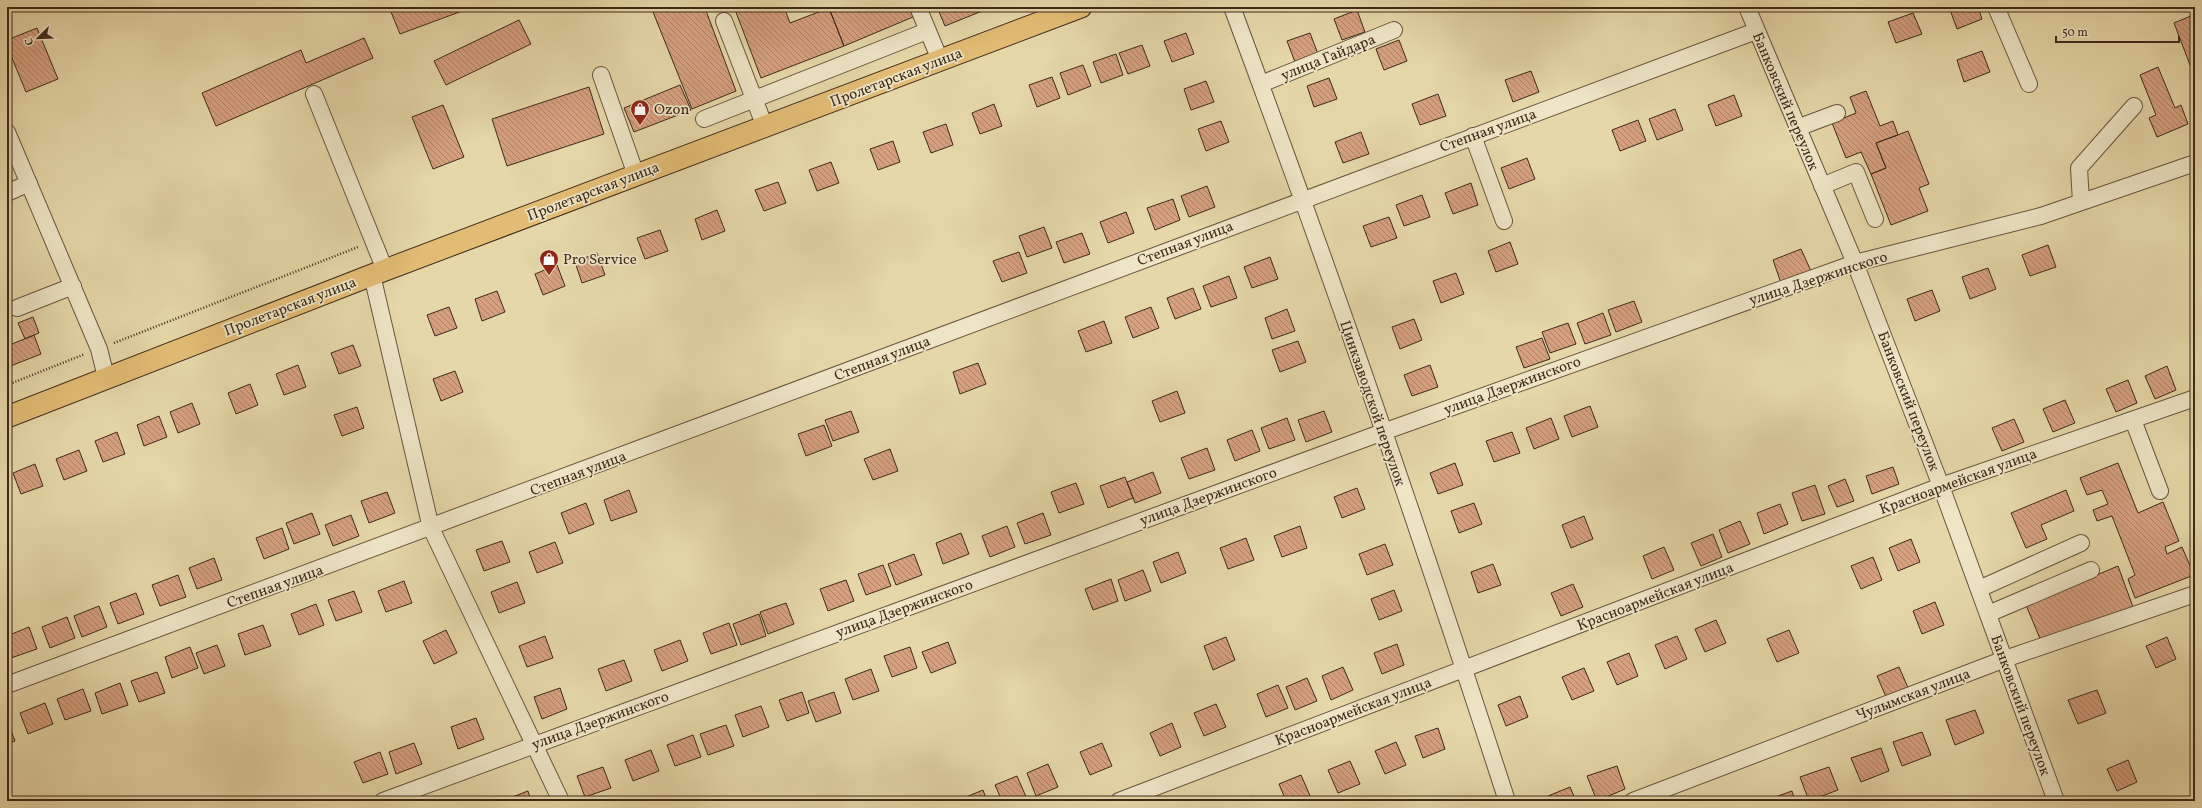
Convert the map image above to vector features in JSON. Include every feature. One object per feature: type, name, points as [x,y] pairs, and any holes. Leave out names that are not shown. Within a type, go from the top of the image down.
[{"type":"main road","name":"Пролетарская улица","points":[[7,417],[106,377],[1081,7]]},
{"type":"street","points":[[918,7],[940,60]]},
{"type":"street","name":"Цинкзаводской переулок","points":[[1232,7],[1303,198],[1464,669],[1507,801]]},
{"type":"street","name":"Банковский переулок","points":[[1747,7],[1855,263],[1941,486],[2056,801]]},
{"type":"street","points":[[1996,7],[2029,84]]},
{"type":"street","points":[[724,21],[765,127]]},
{"type":"street","name":"улица Гайдара","points":[[1261,84],[1394,30]]},
{"type":"street","points":[[704,119],[927,31]]},
{"type":"street","name":"Степная улица","points":[[7,685],[431,528],[1303,198],[1756,31]]},
{"type":"street","points":[[601,75],[636,176]]},
{"type":"street","points":[[314,94],[374,241],[379,273],[431,528],[536,744],[561,801]]},
{"type":"street","points":[[2081,202],[2079,168],[2134,106]]},
{"type":"street","points":[[1798,128],[1837,113]]},
{"type":"street","points":[[7,132],[99,349],[106,377]]},
{"type":"street","points":[[1473,136],[1504,221]]},
{"type":"street","name":"улица Дзержинского","points":[[383,801],[1383,432],[1855,263],[2041,216],[2195,163]]},
{"type":"street","points":[[1822,186],[1856,172],[1875,220]]},
{"type":"street","points":[[7,193],[29,183]]},
{"type":"street","points":[[17,308],[73,286]]},
{"type":"street","name":"Красноармейская улица","points":[[1118,801],[1941,486],[2195,398]]},
{"type":"street","points":[[2133,420],[2160,490]]},
{"type":"street","points":[[1979,589],[2081,543]]},
{"type":"street","points":[[1988,614],[2091,570]]},
{"type":"street","name":"Чулымская улица","points":[[1633,801],[2005,659],[2195,594]]},
{"type":"path","points":[[7,385],[374,241]]},
{"type":"building","points":[[389,7],[473,7],[400,34]]},
{"type":"building","points":[[651,7],[708,7],[705,8],[736,91],[692,109]]},
{"type":"building","points":[[734,7],[784,7],[790,23],[829,8],[844,46],[761,78]]},
{"type":"building","points":[[909,7],[913,17],[844,46],[829,8]]},
{"type":"building","points":[[937,7],[992,7],[945,26]]},
{"type":"building","points":[[1283,7],[1300,7],[1285,12]]},
{"type":"building","points":[[1949,7],[1978,7],[1982,19],[1957,29]]},
{"type":"building","points":[[1357,10],[1365,32],[1342,40],[1334,19]]},
{"type":"building","points":[[1913,13],[1922,34],[1896,43],[1888,22]]},
{"type":"building","points":[[2193,15],[2195,22],[2195,78],[2174,23]]},
{"type":"building","points":[[519,20],[531,44],[446,85],[434,61]]},
{"type":"building","points":[[37,28],[58,79],[26,92],[7,46],[7,40]]},
{"type":"building","points":[[1186,33],[1194,54],[1172,62],[1164,41]]},
{"type":"building","points":[[1310,33],[1318,54],[1295,62],[1287,41]]},
{"type":"building","points":[[364,38],[373,58],[216,126],[202,93],[301,50],[306,63]]},
{"type":"building","points":[[1399,40],[1407,61],[1384,70],[1376,49]]},
{"type":"building","points":[[1142,45],[1150,66],[1128,74],[1119,53]]},
{"type":"building","points":[[1982,51],[1990,72],[1964,82],[1957,60]]},
{"type":"building","points":[[1116,54],[1123,75],[1101,83],[1093,62]]},
{"type":"building","points":[[1083,65],[1091,86],[1068,95],[1060,73]]},
{"type":"building","points":[[2158,67],[2175,108],[2181,105],[2188,124],[2157,137],[2149,118],[2156,115],[2140,75]]},
{"type":"building","points":[[1531,71],[1539,92],[1513,102],[1505,80]]},
{"type":"building","points":[[1052,77],[1060,98],[1037,107],[1029,85]]},
{"type":"building","points":[[1329,78],[1337,99],[1314,107],[1307,86]]},
{"type":"building","points":[[1206,81],[1214,102],[1191,110],[1184,89]]},
{"type":"building","points":[[680,85],[691,110],[634,132],[624,108]]},
{"type":"building","points":[[589,87],[604,134],[507,166],[492,119]]},
{"type":"building","points":[[1866,91],[1880,126],[1893,121],[1898,135],[1876,143],[1886,168],[1871,174],[1861,152],[1846,158],[1832,123],[1856,113],[1850,97]]},
{"type":"building","points":[[1438,94],[1446,116],[1420,125],[1412,104]]},
{"type":"building","points":[[1734,95],[1742,116],[1716,126],[1708,105]]},
{"type":"building","points":[[994,104],[1002,126],[980,134],[972,113]]},
{"type":"building","points":[[443,105],[464,157],[433,169],[412,117]]},
{"type":"building","points":[[1675,109],[1683,130],[1657,140],[1649,119]]},
{"type":"building","points":[[1638,120],[1646,141],[1620,151],[1612,130]]},
{"type":"building","points":[[1221,121],[1229,142],[1206,151],[1198,129]]},
{"type":"building","points":[[946,124],[953,145],[931,153],[923,132]]},
{"type":"building","points":[[1908,131],[1929,184],[1919,188],[1928,211],[1891,225],[1871,174],[1886,168],[1876,143]]},
{"type":"building","points":[[1361,132],[1369,154],[1343,163],[1335,142]]},
{"type":"building","points":[[893,141],[900,162],[878,170],[870,149]]},
{"type":"building","points":[[1527,158],[1535,179],[1509,189],[1501,168]]},
{"type":"building","points":[[831,162],[839,183],[817,191],[809,170]]},
{"type":"building","points":[[778,182],[786,203],[764,211],[755,190]]},
{"type":"building","points":[[1471,183],[1478,205],[1453,214],[1445,193]]},
{"type":"building","points":[[1207,186],[1215,207],[1189,217],[1181,196]]},
{"type":"building","points":[[1422,195],[1430,217],[1404,226],[1396,205]]},
{"type":"building","points":[[1173,199],[1180,220],[1155,230],[1147,208]]},
{"type":"building","points":[[717,210],[725,231],[702,240],[695,219]]},
{"type":"building","points":[[1126,212],[1134,233],[1108,243],[1100,222]]},
{"type":"building","points":[[1389,217],[1397,238],[1371,247],[1363,226]]},
{"type":"building","points":[[1044,227],[1052,248],[1027,257],[1019,236]]},
{"type":"building","points":[[660,230],[668,251],[645,259],[637,238]]},
{"type":"building","points":[[1082,233],[1090,254],[1064,263],[1056,242]]},
{"type":"building","points":[[1510,242],[1518,264],[1496,272],[1488,251]]},
{"type":"building","points":[[2048,245],[2056,267],[2030,276],[2022,255]]},
{"type":"building","points":[[1801,249],[1811,271],[1781,283],[1773,260]]},
{"type":"building","points":[[1019,252],[1027,273],[1002,282],[993,261]]},
{"type":"building","points":[[597,253],[605,275],[582,283],[575,262]]},
{"type":"building","points":[[1270,257],[1278,279],[1252,288],[1244,267]]},
{"type":"building","points":[[557,265],[565,286],[543,295],[535,274]]},
{"type":"building","points":[[1988,268],[1996,289],[1970,299],[1962,277]]},
{"type":"building","points":[[1456,273],[1464,294],[1441,303],[1433,281]]},
{"type":"building","points":[[1229,276],[1237,298],[1211,307],[1203,286]]},
{"type":"building","points":[[1193,288],[1201,309],[1175,319],[1167,298]]},
{"type":"building","points":[[1932,290],[1940,311],[1915,321],[1907,299]]},
{"type":"building","points":[[497,291],[505,312],[482,321],[475,299]]},
{"type":"building","points":[[1634,301],[1642,322],[1616,332],[1608,310]]},
{"type":"building","points":[[449,307],[457,328],[435,336],[427,315]]},
{"type":"building","points":[[1151,307],[1159,328],[1133,338],[1125,317]]},
{"type":"building","points":[[1287,309],[1295,331],[1272,339],[1265,318]]},
{"type":"building","points":[[1603,313],[1611,335],[1585,344],[1577,323]]},
{"type":"building","points":[[33,317],[39,333],[25,339],[18,323]]},
{"type":"building","points":[[1414,319],[1422,340],[1400,349],[1392,327]]},
{"type":"building","points":[[1104,321],[1112,343],[1086,352],[1078,331]]},
{"type":"building","points":[[1568,323],[1576,344],[1550,353],[1542,332]]},
{"type":"building","points":[[34,335],[41,354],[8,367],[7,346]]},
{"type":"building","points":[[1542,338],[1550,359],[1524,368],[1516,347]]},
{"type":"building","points":[[1298,341],[1306,362],[1280,372],[1272,350]]},
{"type":"building","points":[[353,345],[361,366],[339,374],[331,353]]},
{"type":"building","points":[[978,363],[986,384],[960,394],[953,372]]},
{"type":"building","points":[[298,365],[306,387],[284,395],[276,374]]},
{"type":"building","points":[[1430,365],[1438,387],[1412,396],[1404,375]]},
{"type":"building","points":[[2167,366],[2176,390],[2155,399],[2145,376]]},
{"type":"building","points":[[455,371],[463,392],[441,401],[433,379]]},
{"type":"building","points":[[2128,380],[2137,403],[2116,412],[2106,389]]},
{"type":"building","points":[[250,384],[258,405],[236,414],[228,393]]},
{"type":"building","points":[[1177,391],[1185,413],[1160,422],[1152,401]]},
{"type":"building","points":[[2065,400],[2075,423],[2053,432],[2043,409]]},
{"type":"building","points":[[192,403],[200,424],[178,433],[170,412]]},
{"type":"building","points":[[1590,406],[1598,427],[1572,437],[1564,416]]},
{"type":"building","points":[[357,407],[364,428],[342,436],[334,415]]},
{"type":"building","points":[[851,411],[859,432],[833,441],[825,420]]},
{"type":"building","points":[[1324,411],[1332,432],[1306,442],[1298,420]]},
{"type":"building","points":[[159,416],[167,437],[144,446],[137,425]]},
{"type":"building","points":[[1287,418],[1295,440],[1269,449],[1261,428]]},
{"type":"building","points":[[1551,418],[1559,439],[1534,449],[1526,428]]},
{"type":"building","points":[[2014,419],[2024,442],[2002,451],[1992,428]]},
{"type":"building","points":[[824,425],[832,446],[806,456],[798,434]]},
{"type":"building","points":[[1252,430],[1260,451],[1235,461],[1227,440]]},
{"type":"building","points":[[117,432],[125,454],[103,462],[95,441]]},
{"type":"building","points":[[1512,432],[1520,453],[1494,462],[1486,441]]},
{"type":"building","points":[[1207,448],[1215,470],[1189,479],[1181,458]]},
{"type":"building","points":[[890,449],[898,471],[873,480],[864,459]]},
{"type":"building","points":[[79,450],[87,471],[64,480],[56,459]]},
{"type":"building","points":[[1455,463],[1463,485],[1438,494],[1430,473]]},
{"type":"building","points":[[2118,463],[2138,513],[2163,502],[2179,541],[2165,547],[2167,554],[2182,547],[2194,575],[2135,598],[2128,579],[2135,575],[2112,516],[2097,521],[2093,510],[2108,504],[2102,490],[2087,495],[2080,478]]},
{"type":"building","points":[[35,464],[43,486],[21,494],[13,473]]},
{"type":"building","points":[[1893,467],[1899,484],[1872,494],[1866,476]]},
{"type":"building","points":[[1153,472],[1161,493],[1135,503],[1127,482]]},
{"type":"building","points":[[1125,477],[1133,498],[1108,508],[1100,486]]},
{"type":"building","points":[[1845,479],[1854,501],[1837,507],[1828,486]]},
{"type":"building","points":[[1076,483],[1084,504],[1059,513],[1051,492]]},
{"type":"building","points":[[1815,485],[1825,514],[1802,521],[1792,493]]},
{"type":"building","points":[[1357,488],[1365,509],[1342,518],[1334,497]]},
{"type":"building","points":[[629,490],[637,512],[611,521],[604,500]]},
{"type":"building","points":[[2066,490],[2074,511],[2041,525],[2047,539],[2026,548],[2011,513]]},
{"type":"building","points":[[387,492],[395,513],[369,523],[361,501]]},
{"type":"building","points":[[586,503],[594,524],[569,534],[561,513]]},
{"type":"building","points":[[1474,503],[1482,524],[1459,533],[1451,511]]},
{"type":"building","points":[[1780,504],[1788,524],[1764,534],[1757,513]]},
{"type":"building","points":[[312,513],[320,534],[294,544],[286,523]]},
{"type":"building","points":[[1043,513],[1051,535],[1025,544],[1017,523]]},
{"type":"building","points":[[351,515],[359,536],[333,546],[325,525]]},
{"type":"building","points":[[1584,516],[1593,539],[1571,548],[1562,525]]},
{"type":"building","points":[[1740,521],[1750,544],[1728,553],[1719,530]]},
{"type":"building","points":[[1007,526],[1015,547],[990,557],[982,536]]},
{"type":"building","points":[[1300,526],[1307,548],[1282,557],[1274,536]]},
{"type":"building","points":[[282,528],[289,549],[264,559],[256,538]]},
{"type":"building","points":[[961,533],[969,554],[943,564],[936,543]]},
{"type":"building","points":[[1713,534],[1722,557],[1701,566],[1691,543]]},
{"type":"building","points":[[1246,538],[1254,560],[1228,569],[1220,548]]},
{"type":"building","points":[[1911,539],[1920,562],[1898,571],[1889,548]]},
{"type":"building","points":[[502,541],[510,562],[484,571],[476,550]]},
{"type":"building","points":[[555,542],[563,563],[537,573],[529,552]]},
{"type":"building","points":[[1385,544],[1393,565],[1367,575],[1359,554]]},
{"type":"building","points":[[1664,547],[1674,570],[1652,579],[1643,556]]},
{"type":"building","points":[[1178,552],[1186,573],[1161,583],[1153,562]]},
{"type":"building","points":[[914,554],[922,575],[896,585],[888,564]]},
{"type":"building","points":[[1873,557],[1882,580],[1861,589],[1851,566]]},
{"type":"building","points":[[214,558],[222,580],[197,589],[189,568]]},
{"type":"building","points":[[1493,564],[1501,585],[1478,593],[1471,572]]},
{"type":"building","points":[[883,565],[891,586],[866,595],[858,574]]},
{"type":"building","points":[[2118,566],[2133,607],[2041,641],[2026,605]]},
{"type":"building","points":[[1143,570],[1151,591],[1125,601],[1118,580]]},
{"type":"building","points":[[178,575],[186,597],[160,606],[152,585]]},
{"type":"building","points":[[1111,579],[1118,601],[1093,610],[1085,589]]},
{"type":"building","points":[[846,580],[854,601],[828,611],[820,589]]},
{"type":"building","points":[[404,581],[412,603],[386,612],[378,591]]},
{"type":"building","points":[[517,582],[525,603],[499,613],[491,592]]},
{"type":"building","points":[[1573,584],[1583,607],[1561,616],[1551,593]]},
{"type":"building","points":[[1394,590],[1402,611],[1379,620],[1371,599]]},
{"type":"building","points":[[354,591],[362,612],[336,621],[328,600]]},
{"type":"building","points":[[136,593],[144,614],[118,624],[110,603]]},
{"type":"building","points":[[1935,602],[1944,625],[1922,634],[1913,611]]},
{"type":"building","points":[[786,603],[794,624],[768,634],[760,612]]},
{"type":"building","points":[[316,604],[324,625],[299,635],[291,614]]},
{"type":"building","points":[[99,606],[107,627],[82,637],[74,616]]},
{"type":"building","points":[[759,614],[766,636],[741,645],[733,624]]},
{"type":"building","points":[[67,617],[75,638],[50,648],[42,627]]},
{"type":"building","points":[[1716,620],[1726,643],[1705,652],[1695,629]]},
{"type":"building","points":[[729,623],[737,645],[711,654],[703,633]]},
{"type":"building","points":[[263,625],[271,646],[245,655],[238,634]]},
{"type":"building","points":[[29,627],[37,649],[11,658],[7,647],[7,636]]},
{"type":"building","points":[[446,630],[457,653],[434,664],[423,641]]},
{"type":"building","points":[[1789,630],[1799,653],[1777,662],[1767,639]]},
{"type":"building","points":[[545,636],[553,658],[527,667],[519,646]]},
{"type":"building","points":[[1677,636],[1687,659],[1665,669],[1655,645]]},
{"type":"building","points":[[1226,637],[1235,660],[1213,670],[1204,646]]},
{"type":"building","points":[[2167,637],[2176,659],[2156,668],[2146,646]]},
{"type":"building","points":[[680,640],[688,661],[662,671],[654,650]]},
{"type":"building","points":[[948,642],[956,663],[931,673],[922,652]]},
{"type":"building","points":[[1397,644],[1404,665],[1382,674],[1374,653]]},
{"type":"building","points":[[217,645],[225,666],[204,674],[196,653]]},
{"type":"building","points":[[190,647],[198,668],[172,678],[165,657]]},
{"type":"building","points":[[910,647],[917,668],[892,677],[884,656]]},
{"type":"building","points":[[1629,653],[1638,676],[1617,685],[1607,662]]},
{"type":"building","points":[[624,660],[632,681],[606,691],[598,669]]},
{"type":"building","points":[[1343,667],[1353,690],[1331,700],[1322,676]]},
{"type":"building","points":[[1899,667],[1909,690],[1887,699],[1877,676]]},
{"type":"building","points":[[1584,668],[1594,691],[1572,700],[1562,677]]},
{"type":"building","points":[[871,669],[879,691],[853,700],[845,679]]},
{"type":"building","points":[[157,672],[165,693],[139,702],[131,681]]},
{"type":"building","points":[[1307,678],[1317,701],[1295,710],[1286,687]]},
{"type":"building","points":[[120,683],[128,705],[102,714],[95,693]]},
{"type":"building","points":[[1278,685],[1288,708],[1266,717],[1257,694]]},
{"type":"building","points":[[560,688],[567,709],[542,719],[534,697]]},
{"type":"building","points":[[83,689],[91,711],[65,720],[57,699]]},
{"type":"building","points":[[2097,690],[2106,713],[2078,724],[2068,700]]},
{"type":"building","points":[[802,692],[809,713],[787,721],[779,700]]},
{"type":"building","points":[[834,692],[841,713],[816,722],[808,701]]},
{"type":"building","points":[[1520,696],[1528,717],[1506,726],[1498,705]]},
{"type":"building","points":[[45,703],[53,724],[28,734],[20,713]]},
{"type":"building","points":[[1216,704],[1226,727],[1204,736],[1194,713]]},
{"type":"building","points":[[761,706],[769,727],[743,737],[735,715]]},
{"type":"building","points":[[1975,710],[1984,733],[1955,745],[1946,720]]},
{"type":"building","points":[[476,718],[484,739],[458,749],[451,727]]},
{"type":"building","points":[[7,720],[15,741],[7,744]]},
{"type":"building","points":[[1172,723],[1181,747],[1160,756],[1150,733]]},
{"type":"building","points":[[726,725],[734,746],[708,755],[700,734]]},
{"type":"building","points":[[1438,728],[1445,749],[1423,758],[1415,736]]},
{"type":"building","points":[[1922,732],[1931,755],[1902,766],[1893,742]]},
{"type":"building","points":[[693,735],[701,757],[675,766],[667,745]]},
{"type":"building","points":[[1396,742],[1406,765],[1385,774],[1375,751]]},
{"type":"building","points":[[414,743],[422,764],[396,774],[389,752]]},
{"type":"building","points":[[1102,743],[1112,766],[1090,775],[1080,752]]},
{"type":"building","points":[[1881,748],[1889,771],[1861,782],[1851,758]]},
{"type":"building","points":[[651,750],[659,771],[633,781],[625,760]]},
{"type":"building","points":[[380,752],[388,774],[363,783],[354,762]]},
{"type":"building","points":[[2128,760],[2137,782],[2117,791],[2107,769]]},
{"type":"building","points":[[1350,761],[1360,784],[1338,793],[1328,770]]},
{"type":"building","points":[[1048,764],[1058,787],[1036,796],[1027,773]]},
{"type":"building","points":[[1617,766],[1625,789],[1597,801],[1587,776]]},
{"type":"building","points":[[603,767],[611,788],[585,797],[577,776]]},
{"type":"building","points":[[1829,767],[1838,790],[1809,801],[1800,777]]},
{"type":"building","points":[[1301,775],[1311,798],[1304,801],[1286,801],[1279,784]]},
{"type":"building","points":[[1017,776],[1027,799],[1022,801],[1002,801],[995,785]]},
{"type":"building","points":[[1570,787],[1576,801],[1550,801],[1548,796]]},
{"type":"building","points":[[983,790],[987,801],[962,801],[961,799]]},
{"type":"building","points":[[528,791],[531,801],[502,801]]},
{"type":"building","points":[[1792,791],[1795,801],[1764,801]]},
{"type":"building","points":[[1253,796],[1255,801],[1240,801]]},
{"type":"place","name":"Ozon","points":[[640,126]]},
{"type":"place","name":"Pro Service","points":[[549,276]]}]
